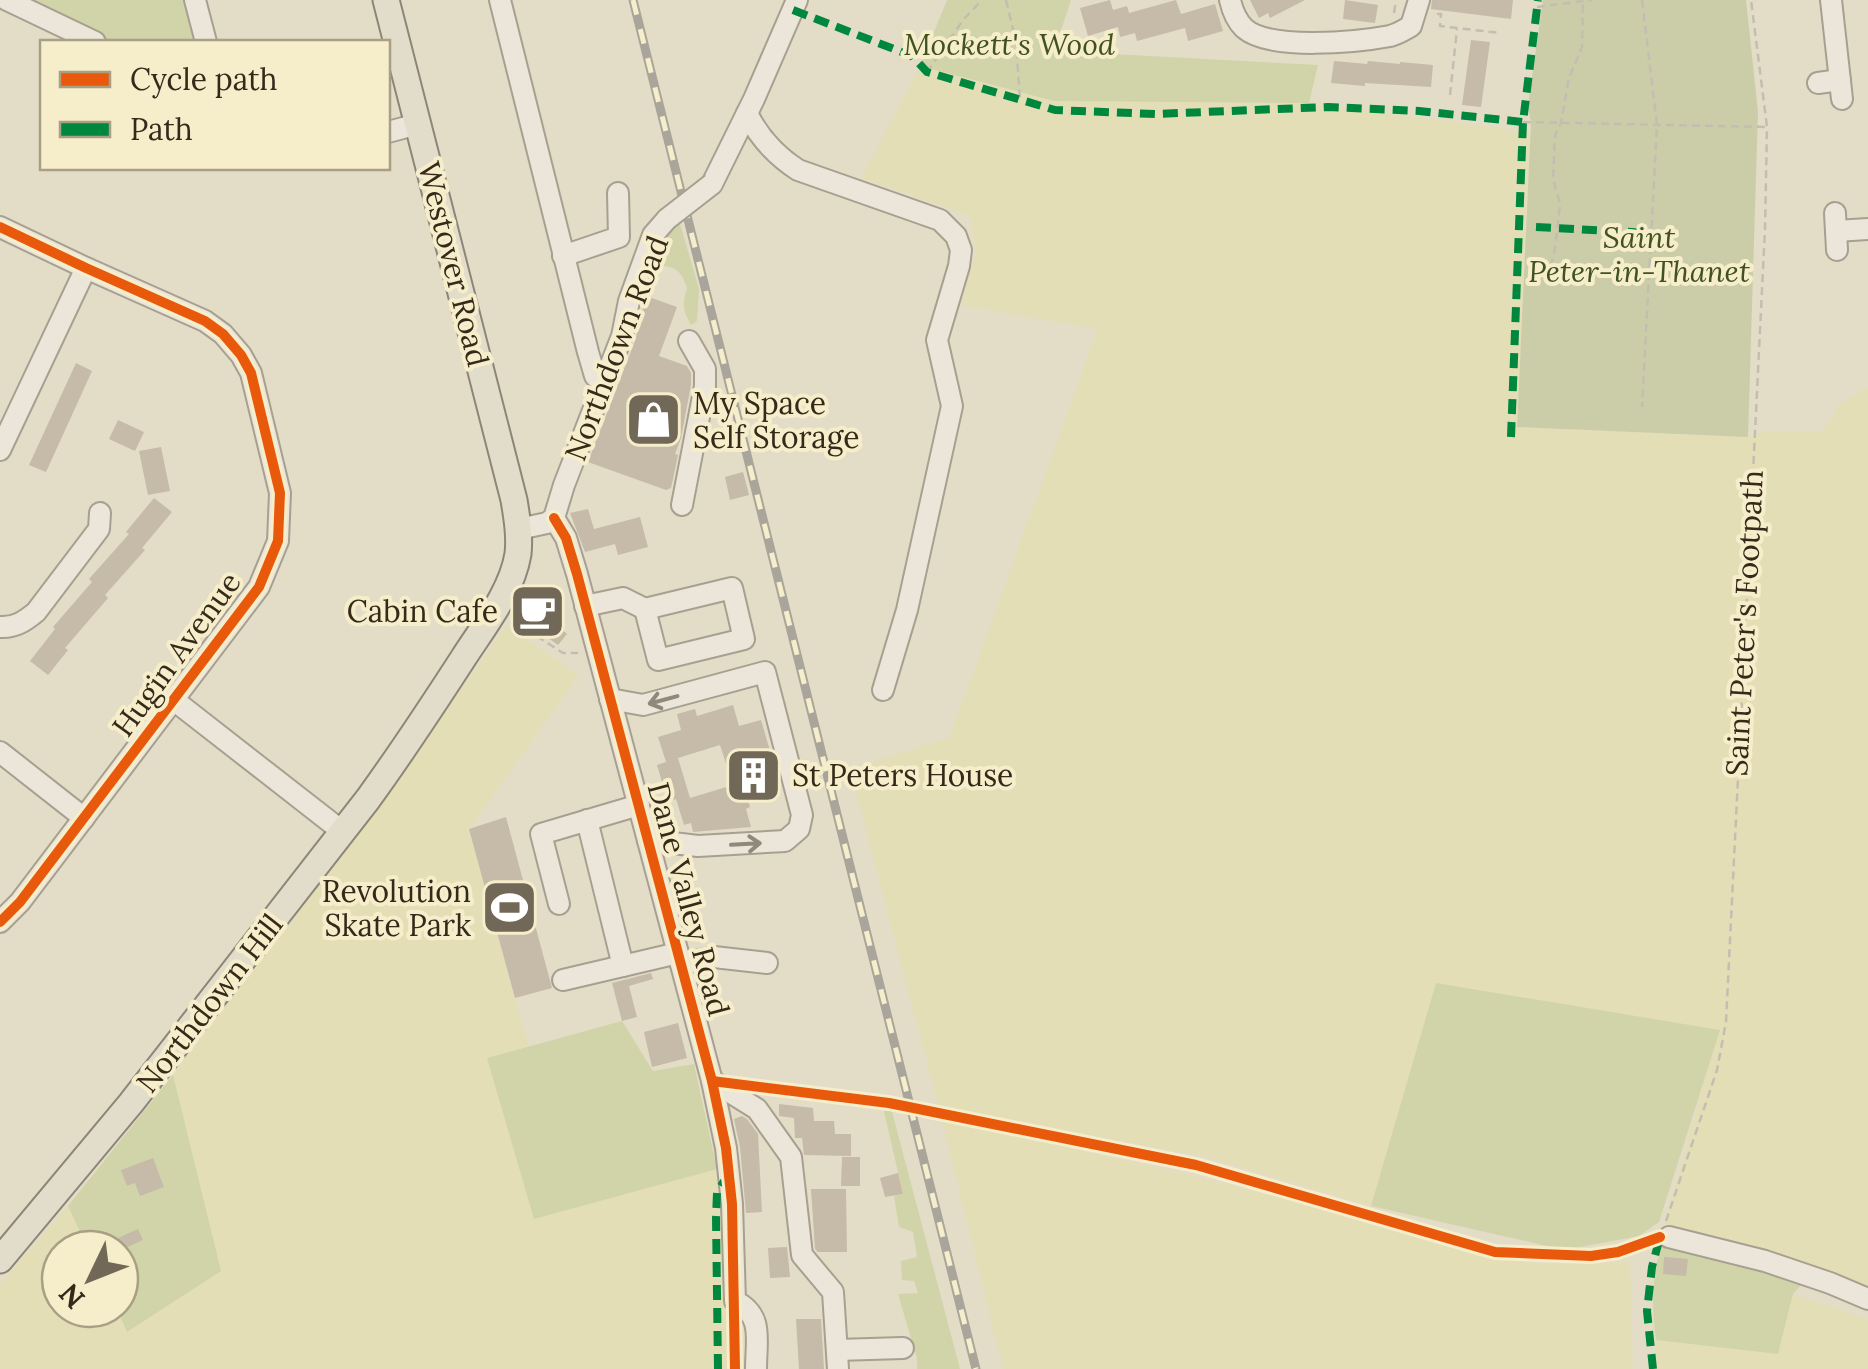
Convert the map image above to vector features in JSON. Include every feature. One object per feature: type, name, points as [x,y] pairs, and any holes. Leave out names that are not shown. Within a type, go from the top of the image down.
[{"type":"main road","name":"Westover Road","points":[[386,0],[519,529]]},
{"type":"main road","name":"Northdown Hill","points":[[2,1254],[131,1103],[399,756],[509,582],[518,556],[519,529]]},
{"type":"street","points":[[7,0],[91,40]]},
{"type":"street","points":[[195,0],[205,40]]},
{"type":"street","points":[[500,0],[588,352],[596,376],[604,384]]},
{"type":"street","name":"Northdown Road","points":[[554,518],[653,236],[667,219],[712,184],[797,0]]},
{"type":"street","points":[[1230,0],[1242,27],[1259,36],[1286,42],[1323,43],[1396,34],[1411,26],[1419,0]]},
{"type":"street","points":[[1818,83],[1841,90],[1832,0]]},
{"type":"street","points":[[747,113],[760,135],[798,170],[940,220],[959,243],[960,266],[937,340],[952,406],[907,610],[883,690]]},
{"type":"street","points":[[390,131],[418,124]]},
{"type":"street","points":[[563,256],[620,237],[618,193]]},
{"type":"street","name":"Hugin Avenue","points":[[0,226],[205,321],[224,334],[251,372],[280,493],[278,541],[259,587],[20,902],[0,922]]},
{"type":"street","points":[[1836,231],[1868,229]]},
{"type":"street","points":[[0,450],[86,268]]},
{"type":"street","points":[[682,505],[705,386],[705,368],[689,341]]},
{"type":"street","points":[[0,627],[24,622],[36,612],[99,530],[100,513]]},
{"type":"street","points":[[519,529],[554,518]]},
{"type":"street","name":"Dane Valley Road","points":[[554,518],[566,538],[712,1081],[726,1148],[732,1204],[735,1301],[754,1316],[756,1369]]},
{"type":"street","points":[[585,606],[623,598],[645,609],[732,588],[744,638],[658,660],[645,609]]},
{"type":"street","points":[[610,699],[643,705],[765,672],[802,815],[799,828],[785,841],[698,846],[648,840]]},
{"type":"street","points":[[175,701],[342,832]]},
{"type":"street","points":[[0,752],[84,818]]},
{"type":"street","points":[[559,904],[541,834],[639,805]]},
{"type":"street","points":[[587,820],[623,966]]},
{"type":"street","points":[[563,980],[679,958],[767,963]]},
{"type":"street","points":[[712,1081],[757,1110],[790,1157],[802,1255],[833,1292],[838,1359],[903,1348]]},
{"type":"street","points":[[1667,1230],[1830,1283],[1868,1300]]},
{"type":"path","points":[[927,72],[982,0]]},
{"type":"path","points":[[1006,0],[1016,42],[1020,100]]},
{"type":"path","points":[[1440,0],[1440,26],[1500,33]]},
{"type":"path","points":[[1537,7],[1592,0]]},
{"type":"path","points":[[1642,0],[1656,125],[1642,407]]},
{"type":"path","points":[[1548,280],[1560,204],[1552,179],[1555,136],[1561,124],[1569,78],[1582,47],[1583,1]]},
{"type":"path","points":[[1450,95],[1458,28]]},
{"type":"path","points":[[1523,122],[1767,127]]},
{"type":"path","points":[[491,614],[519,624],[564,653],[599,656]]},
{"type":"shaded area","points":[[920,66],[1054,101],[1309,103],[1530,132],[1517,427],[1748,437],[1765,431],[1822,432],[1840,404],[1868,387],[1868,1293],[1668,1228],[1665,1222],[1719,1030],[1436,983],[1371,1206],[1208,1157],[939,1108],[850,769],[950,737],[1098,329],[961,305],[976,253],[970,216],[862,178]]},
{"type":"shaded area","points":[[506,626],[579,675],[469,829],[528,1046],[487,1058],[534,1219],[717,1169],[727,1186],[730,1369],[0,1369],[0,1284],[40,1238],[40,1329],[140,1329],[140,1324],[221,1271],[173,1075],[352,843]]},
{"type":"shaded area","points":[[941,1116],[1540,1264],[1630,1262],[1633,1369],[1003,1369]]},
{"type":"shaded area","points":[[68,1206],[79,1229],[48,1229]]},
{"type":"shaded area","points":[[1793,1294],[1868,1319],[1868,1369],[1654,1369],[1656,1340],[1778,1354]]},
{"type":"green space","points":[[20,0],[187,0],[197,40],[103,40]]},
{"type":"green space","name":"Mockett's Wood","points":[[947,0],[1071,0],[1054,51],[1318,65],[1309,103],[1054,101],[920,66]]},
{"type":"green space","name":"Saint Peter-in-Thanet","points":[[1543,0],[1746,0],[1758,112],[1748,437],[1517,427],[1531,123],[1528,105]]},
{"type":"green space","points":[[679,220],[699,289],[697,321],[691,325],[684,307],[687,288],[673,268],[664,266],[652,279],[645,296],[637,301],[665,233]]},
{"type":"green space","points":[[1436,983],[1720,1030],[1659,1222],[1639,1236],[1565,1250],[1371,1206]]},
{"type":"green space","points":[[622,1021],[653,1071],[694,1064],[717,1169],[534,1219],[487,1058]]},
{"type":"green space","points":[[173,1075],[221,1271],[140,1324],[140,1229],[79,1229],[68,1206]],"holes":[[[153,1159],[164,1187],[135,1183],[127,1186],[122,1170]]]},
{"type":"green space","points":[[883,1107],[891,1108],[960,1369],[917,1369],[898,1294],[918,1293],[914,1281],[902,1280],[901,1261],[917,1257],[913,1232],[899,1227],[894,1196],[903,1194]]},
{"type":"green space","points":[[1663,1240],[1807,1279],[1793,1294],[1778,1354],[1656,1340],[1654,1290]]},
{"type":"building","points":[[1110,0],[1113,10],[1127,6],[1129,13],[1176,0],[1181,14],[1215,4],[1223,31],[1188,41],[1185,28],[1137,41],[1135,33],[1120,37],[1118,27],[1088,36],[1080,8]]},
{"type":"building","points":[[1250,0],[1305,0],[1270,18],[1268,13],[1259,18]]},
{"type":"building","points":[[1345,0],[1378,5],[1375,23],[1343,19]]},
{"type":"building","points":[[1432,0],[1513,0],[1511,19],[1431,9]]},
{"type":"building","points":[[1471,40],[1490,42],[1481,107],[1462,105]]},
{"type":"building","points":[[1334,61],[1433,65],[1431,87],[1331,83]]},
{"type":"building","points":[[646,296],[677,307],[659,356],[687,366],[691,373],[671,488],[666,490],[588,462],[635,341]]},
{"type":"building","points":[[76,363],[92,371],[46,472],[29,465]]},
{"type":"building","points":[[118,420],[144,432],[135,451],[109,439]]},
{"type":"building","points":[[161,447],[170,491],[148,495],[139,451]]},
{"type":"building","points":[[743,472],[749,495],[730,500],[725,477]]},
{"type":"building","points":[[154,498],[172,512],[105,595],[108,598],[65,648],[68,650],[48,675],[30,661]]},
{"type":"building","points":[[588,509],[594,529],[640,517],[648,547],[618,555],[615,544],[585,552],[570,513]]},
{"type":"building","name":"Cabin Cafe","points":[[525,589],[562,618],[549,634],[515,607]]},
{"type":"building","points":[[557,625],[567,634],[558,645],[547,637]]},
{"type":"building","name":"St Peters House","points":[[733,705],[739,726],[761,720],[780,785],[747,795],[751,827],[693,832],[691,823],[684,825],[676,799],[668,802],[657,765],[666,762],[658,737],[681,730],[677,714],[695,709],[697,716]],"holes":[[[720,745],[733,785],[690,798],[678,758]]]},
{"type":"building","name":"Revolution Skate Park","points":[[506,817],[552,988],[515,998],[469,829]]},
{"type":"building","points":[[651,973],[653,979],[629,986],[637,1017],[622,1021],[612,983]]},
{"type":"building","points":[[678,1023],[687,1058],[652,1067],[644,1032]]},
{"type":"building","points":[[779,1104],[813,1108],[814,1121],[834,1121],[835,1134],[851,1134],[851,1156],[804,1155],[802,1138],[795,1138],[794,1118],[779,1116]]},
{"type":"building","points":[[742,1116],[758,1134],[762,1212],[746,1213],[734,1119]]},
{"type":"building","points":[[842,1157],[860,1157],[860,1186],[841,1186]]},
{"type":"building","points":[[153,1158],[164,1187],[140,1196],[135,1183],[127,1186],[121,1170]]},
{"type":"building","points":[[898,1173],[903,1194],[885,1197],[880,1178]]},
{"type":"building","points":[[811,1189],[846,1189],[847,1252],[815,1249]]},
{"type":"building","points":[[787,1247],[790,1277],[770,1278],[768,1248]]},
{"type":"building","points":[[1664,1257],[1688,1259],[1686,1276],[1663,1274]]},
{"type":"building","points":[[796,1319],[821,1319],[824,1369],[799,1369]]},
{"type":"railway","points":[[633,0],[976,1369]]},
{"type":"marked path","points":[[1511,437],[1523,122],[1538,0]]},
{"type":"marked path","points":[[793,10],[912,56],[927,72],[1055,110],[1155,114],[1328,107],[1523,122]]},
{"type":"marked path","points":[[1536,227],[1650,233]]},
{"type":"marked path","points":[[718,1369],[716,1218],[717,1193],[724,1181]]},
{"type":"marked path","points":[[1653,1369],[1647,1311],[1660,1237]]},
{"type":"cycle path","points":[[0,227],[205,321],[223,334],[251,373],[280,493],[278,541],[259,587],[20,902],[0,922]]},
{"type":"cycle path","points":[[554,518],[566,538],[577,574],[712,1081],[726,1148],[732,1204],[735,1369]]},
{"type":"cycle path","points":[[712,1081],[889,1103],[1196,1165],[1495,1252],[1591,1256],[1618,1252],[1660,1237]]},
{"type":"place","name":"My Space Self Storage","points":[[654,420]]},
{"type":"place","name":"Cabin Cafe","points":[[537,611]]},
{"type":"place","name":"St Peters House","points":[[753,775]]},
{"type":"place","name":"Revolution Skate Park","points":[[510,908]]}]
